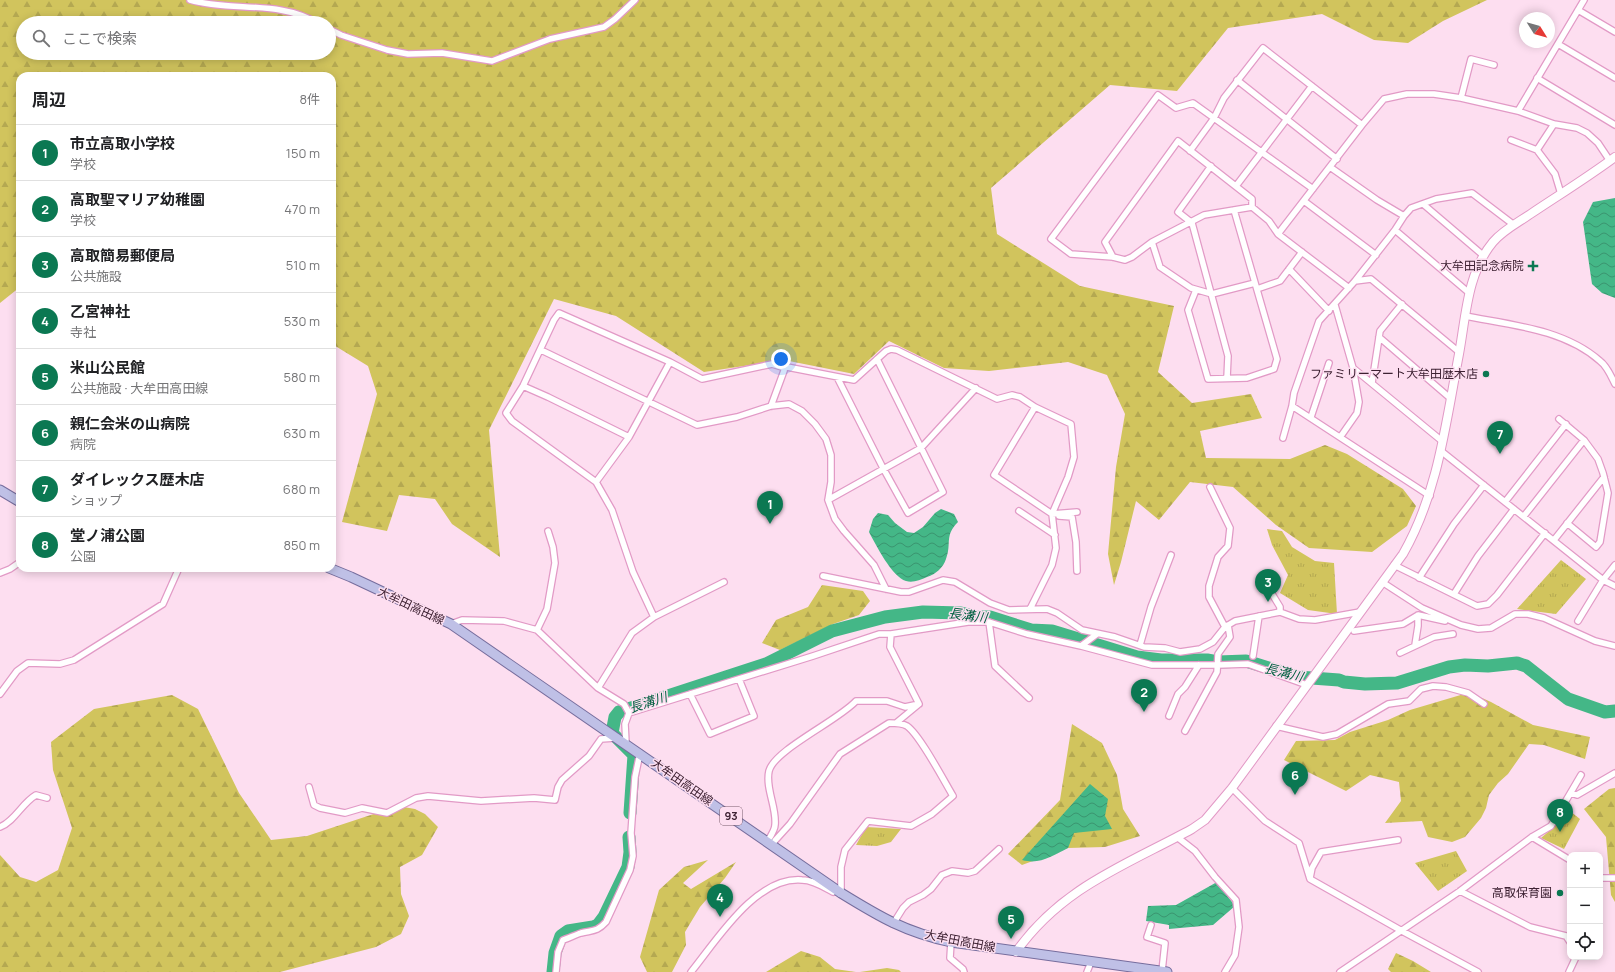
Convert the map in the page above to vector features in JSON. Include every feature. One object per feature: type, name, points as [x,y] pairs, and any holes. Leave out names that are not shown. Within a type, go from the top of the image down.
[{"type":"main road","points":[[0,490],[16,500]]},
{"type":"main road","name":"大牟田高田線","points":[[336,571],[451,624],[842,893],[893,924],[929,937],[951,942],[1164,972]]},
{"type":"street","points":[[190,0],[224,6],[268,8],[290,11],[306,16]]},
{"type":"street","points":[[336,33],[387,50],[408,54],[442,53],[492,61],[550,39],[604,27],[635,0]]},
{"type":"street","points":[[1518,112],[1584,0]]},
{"type":"street","points":[[1578,10],[1615,32]]},
{"type":"street","points":[[1558,44],[1615,78]]},
{"type":"street","points":[[1190,151],[1214,118],[1224,98],[1263,48],[1362,125]]},
{"type":"street","points":[[1461,98],[1471,59],[1494,66]]},
{"type":"street","points":[[1538,78],[1615,125]]},
{"type":"street","points":[[1237,80],[1337,159]]},
{"type":"street","points":[[1236,186],[1312,86]]},
{"type":"street","points":[[1016,952],[1054,909],[1075,892],[1098,877],[1178,837],[1205,820],[1232,788],[1410,543],[1430,496],[1441,451],[1468,292],[1484,256],[1493,242],[1514,225],[1612,159],[1587,133],[1577,128],[1554,124],[1518,112],[1461,98],[1434,94],[1407,94],[1384,100],[1362,125],[1278,234]]},
{"type":"street","points":[[1252,207],[1204,215],[1152,242],[1132,257],[1125,260],[1112,257],[1071,254],[1051,239],[1158,95],[1176,108],[1193,103],[1313,189]]},
{"type":"street","points":[[1537,150],[1554,124]]},
{"type":"street","points":[[1511,140],[1537,150],[1555,174],[1561,194]]},
{"type":"street","points":[[1112,257],[1105,242],[1178,141],[1252,199],[1252,207],[1269,222],[1278,234],[1349,288]]},
{"type":"street","points":[[1211,166],[1178,212],[1192,222],[1228,356],[1227,378]]},
{"type":"street","points":[[1330,167],[1377,200],[1404,216]]},
{"type":"street","points":[[1283,438],[1294,393],[1319,321],[1355,281],[1411,208],[1436,199],[1472,193],[1514,225]]},
{"type":"street","points":[[1304,201],[1376,255]]},
{"type":"street","points":[[1423,204],[1484,256]]},
{"type":"street","points":[[1196,290],[1188,310],[1208,379],[1247,378],[1274,368],[1277,359],[1234,210]]},
{"type":"street","points":[[1395,230],[1468,292]]},
{"type":"street","points":[[1152,242],[1160,266],[1191,288],[1212,294],[1280,281],[1302,252]]},
{"type":"street","points":[[1289,269],[1329,310]]},
{"type":"street","points":[[1355,281],[1371,279],[1459,352]]},
{"type":"street","points":[[1372,383],[1380,331],[1402,304]]},
{"type":"street","points":[[1335,305],[1353,368],[1359,402],[1357,413],[1341,436]]},
{"type":"street","points":[[654,617],[633,572],[612,510],[596,482],[512,421],[506,414],[523,386],[554,320],[559,313],[670,362],[702,379],[772,364],[785,368],[788,367],[854,380],[877,359],[891,349],[897,350],[997,399],[1012,395],[1020,396],[1035,407],[1071,424],[1074,457],[1068,478],[1052,515],[1056,548],[1052,565],[1030,609]]},
{"type":"street","points":[[1465,316],[1540,331],[1562,338],[1601,361],[1615,384]]},
{"type":"street","points":[[1379,337],[1450,398]]},
{"type":"street","points":[[541,350],[697,425],[737,417],[771,406],[789,404],[802,411],[815,424],[826,439],[831,455],[831,482],[828,500],[840,525],[874,565],[886,589]]},
{"type":"street","points":[[837,377],[883,468],[908,513],[943,492],[877,359]]},
{"type":"street","points":[[596,482],[629,437],[670,362]]},
{"type":"street","points":[[1311,417],[1329,363]]},
{"type":"street","points":[[771,406],[785,368]]},
{"type":"street","points":[[1353,368],[1442,441]]},
{"type":"street","points":[[523,386],[629,437]]},
{"type":"street","points":[[828,500],[921,448],[976,388]]},
{"type":"street","points":[[1292,406],[1341,436],[1430,496]]},
{"type":"street","points":[[1035,407],[994,475],[1052,515],[1072,517],[1076,542],[1077,571]]},
{"type":"street","points":[[1559,419],[1584,440],[1598,459],[1608,493],[1600,542],[1596,546],[1567,523]]},
{"type":"street","points":[[1505,502],[1566,424]]},
{"type":"street","points":[[1524,516],[1584,440]]},
{"type":"street","points":[[1441,451],[1604,580],[1615,586]]},
{"type":"street","points":[[1554,540],[1604,477]]},
{"type":"street","points":[[1419,578],[1454,524],[1484,485]]},
{"type":"street","points":[[1185,731],[1217,672],[1218,654],[1230,637],[1226,626],[1209,597],[1208,586],[1218,557],[1228,546],[1230,528],[1210,487]]},
{"type":"street","points":[[1454,594],[1478,556],[1514,509]]},
{"type":"street","points":[[1019,511],[1055,535]]},
{"type":"street","points":[[1052,515],[1077,512]]},
{"type":"street","points":[[537,630],[547,609],[555,563],[553,547],[548,531]]},
{"type":"street","points":[[1394,565],[1477,606],[1488,604],[1497,595],[1545,533]]},
{"type":"street","points":[[1140,645],[1151,607],[1171,555]]},
{"type":"street","points":[[0,573],[16,565]]},
{"type":"street","points":[[1578,620],[1615,565]]},
{"type":"street","points":[[0,694],[17,671],[28,663],[60,664],[74,660],[156,609],[163,604],[177,572]]},
{"type":"street","points":[[823,576],[901,592],[909,592],[943,580],[955,582],[990,602],[1009,610],[1047,609],[1057,613],[1082,630],[1115,637],[1144,647],[1165,648],[1180,652],[1194,650],[1213,642],[1226,626],[1234,622],[1259,616],[1280,612],[1299,619],[1315,620],[1360,612]]},
{"type":"street","points":[[1277,579],[1269,589],[1280,607],[1280,612]]},
{"type":"street","points":[[598,688],[632,633],[654,617],[724,582]]},
{"type":"street","points":[[1382,582],[1422,608],[1461,625]]},
{"type":"street","points":[[1354,631],[1403,624],[1418,615],[1478,629],[1491,628],[1515,614],[1528,614],[1544,618],[1595,641],[1615,646]]},
{"type":"street","points":[[1415,645],[1418,615]]},
{"type":"street","points":[[1252,656],[1259,616]]},
{"type":"street","points":[[451,624],[462,620],[504,621],[537,630],[598,688],[624,704],[629,713]]},
{"type":"street","points":[[626,743],[624,724],[629,713],[879,634],[891,634],[968,622],[989,622],[1027,634],[1152,664],[1218,666],[1248,664],[1307,685]]},
{"type":"street","points":[[989,622],[995,666],[1029,698]]},
{"type":"street","points":[[891,634],[890,647],[919,704]]},
{"type":"street","points":[[1081,646],[1097,634]]},
{"type":"street","points":[[1400,653],[1434,637],[1453,634]]},
{"type":"street","points":[[1169,716],[1178,694],[1185,687],[1199,665]]},
{"type":"street","points":[[690,694],[710,734],[754,716],[739,679]]},
{"type":"street","points":[[1276,726],[1323,738],[1337,734],[1388,704],[1409,701],[1421,689],[1432,686],[1446,687],[1468,692],[1484,704]]},
{"type":"street","points":[[769,843],[775,826],[769,784],[769,771],[773,762],[803,738],[850,708],[856,701],[887,701],[905,707],[919,704]]},
{"type":"street","points":[[896,723],[919,704]]},
{"type":"street","points":[[691,972],[737,914],[761,892],[786,880],[803,880],[822,886],[839,896],[842,893],[841,867],[845,850],[868,821],[911,826],[932,814],[953,796],[922,743],[908,727],[896,723],[889,723],[840,754],[790,824],[769,843]]},
{"type":"street","points":[[309,787],[314,805],[320,808],[345,813],[362,808],[386,813],[416,798],[428,796],[480,801],[534,798],[555,800],[558,787],[562,780],[589,756],[601,739],[608,737],[617,738]]},
{"type":"street","points":[[556,972],[558,952],[563,940],[581,933],[600,929],[606,922],[630,870],[633,856],[631,833],[634,784],[640,754]]},
{"type":"street","points":[[1571,793],[1577,795],[1615,773]]},
{"type":"street","points":[[1343,971],[1460,891],[1532,837],[1551,826],[1581,775]]},
{"type":"street","points":[[1232,788],[1265,821],[1299,843],[1310,878],[1402,931],[1478,972]]},
{"type":"street","points":[[0,827],[13,818],[29,799],[36,795],[47,798]]},
{"type":"street","points":[[1178,837],[1195,851],[1215,877],[1236,900],[1239,927],[1235,955],[1225,972]]},
{"type":"street","points":[[1532,837],[1567,858]]},
{"type":"street","points":[[1310,878],[1312,868],[1321,852],[1398,840]]},
{"type":"street","points":[[893,924],[903,908],[909,902],[931,889],[942,875],[952,871],[968,873],[975,871],[999,849]]},
{"type":"street","points":[[1603,878],[1615,878]]},
{"type":"street","points":[[1460,891],[1530,927],[1567,938]]},
{"type":"street","points":[[1151,925],[1147,937],[1165,943],[1164,972]]},
{"type":"street","points":[[951,942],[950,958],[963,969],[964,972]]},
{"type":"street","points":[[1569,972],[1575,960]]},
{"type":"street","points":[[1087,972],[1091,962]]},
{"type":"green space","points":[[0,0],[1487,0],[1443,21],[1408,43],[1374,40],[1322,14],[1228,28],[1177,91],[1110,85],[991,188],[997,234],[1080,286],[1174,306],[1158,372],[1192,403],[1251,394],[1262,418],[1200,431],[1206,458],[1290,459],[1325,445],[1347,454],[1403,489],[1416,506],[1407,526],[1372,552],[1309,548],[1276,525],[1233,487],[1190,482],[1159,520],[1136,501],[1114,585],[1108,554],[1116,467],[1125,414],[1107,375],[1068,362],[989,371],[944,368],[889,341],[854,374],[784,360],[704,372],[616,316],[554,299],[489,430],[500,557],[452,524],[435,499],[399,495],[387,531],[342,522],[377,394],[368,366],[336,346],[336,72],[16,72],[16,290],[0,303]]},
{"type":"green space","points":[[1267,529],[1282,531],[1292,547],[1315,561],[1334,563],[1337,614],[1308,610],[1280,593],[1288,575],[1272,545]]},
{"type":"green space","points":[[1561,560],[1586,579],[1556,614],[1517,609]]},
{"type":"green space","points":[[822,585],[863,591],[870,601],[859,615],[833,624],[780,650],[762,643],[776,620],[808,607]]},
{"type":"green space","points":[[1464,694],[1482,698],[1491,702],[1533,725],[1590,737],[1585,759],[1544,745],[1529,744],[1508,774],[1498,783],[1489,795],[1486,808],[1481,818],[1465,837],[1452,842],[1428,837],[1422,821],[1385,823],[1401,801],[1399,782],[1370,775],[1346,791],[1284,760],[1296,741],[1335,740],[1350,732],[1388,720],[1410,710]]},
{"type":"green space","points":[[172,695],[198,709],[239,793],[271,840],[307,836],[398,806],[415,809],[425,814],[438,827],[422,855],[400,867],[401,894],[409,916],[401,934],[376,947],[280,972],[0,972],[0,855],[20,877],[36,882],[58,870],[72,828],[53,770],[51,742],[94,709]]},
{"type":"green space","points":[[1072,724],[1102,743],[1117,775],[1123,809],[1140,836],[1105,847],[1068,848],[1022,865],[1008,854],[1060,800]]},
{"type":"green space","points":[[1615,788],[1615,902],[1611,895],[1606,837],[1584,809],[1609,789]]},
{"type":"green space","points":[[1566,808],[1580,819],[1564,849],[1541,838],[1554,827]]},
{"type":"green space","points":[[866,827],[901,829],[891,842],[877,846],[856,845]]},
{"type":"green space","points":[[1456,851],[1467,871],[1438,891],[1415,863]]},
{"type":"green space","points":[[708,860],[683,883],[691,889],[736,862],[725,878],[700,907],[685,932],[686,945],[672,972],[647,972],[640,957],[659,890],[684,867]]},
{"type":"green space","points":[[801,951],[820,957],[835,969],[856,972],[766,972]]},
{"type":"green space","points":[[1396,953],[1431,972],[1391,972],[1388,969]]},
{"type":"green space","points":[[887,968],[899,970],[901,972],[860,972]]},
{"type":"water","points":[[1615,198],[1615,298],[1602,293],[1592,284],[1583,222],[1593,202]]},
{"type":"water","points":[[941,509],[954,514],[958,522],[951,531],[946,559],[939,570],[933,574],[919,580],[909,582],[906,581],[895,573],[890,567],[869,532],[873,519],[878,513],[888,515],[895,523],[907,532],[914,533],[923,527],[935,513]]},
{"type":"water","points":[[1090,784],[1108,799],[1105,816],[1112,829],[1074,833],[1068,848],[1057,854],[1040,861],[1022,860]]},
{"type":"water","points":[[1217,882],[1235,906],[1213,925],[1169,929],[1169,925],[1146,921],[1148,906],[1176,905]]},
{"type":"waterway","name":"長溝川","points":[[630,813],[634,755],[612,733],[615,717],[619,712],[766,664],[832,631],[885,617],[923,612],[961,613],[977,617],[990,617],[1031,630],[1052,631],[1137,657],[1161,660],[1207,660],[1218,662],[1246,661],[1298,677],[1339,680],[1344,682],[1365,684],[1397,683],[1449,667],[1465,665],[1488,666],[1517,663],[1526,666],[1568,699],[1605,712],[1615,711]]},
{"type":"waterway","name":"長溝川","points":[[553,972],[555,953],[561,936],[568,931],[598,925],[604,917],[628,867],[630,852],[629,837]]},
{"type":"place","name":"大牟田記念病院","points":[[1533,266]]},
{"type":"place","name":"ファミリーマート大牟田歴木店","points":[[1486,374]]},
{"type":"place","name":"ダイレックス歴木店","points":[[1500,454]]},
{"type":"place","name":"市立高取小学校","points":[[770,524]]},
{"type":"place","name":"高取簡易郵便局","points":[[1268,602]]},
{"type":"place","name":"高取聖マリア幼稚園","points":[[1144,712]]},
{"type":"place","name":"親仁会米の山病院","points":[[1295,795]]},
{"type":"place","name":"堂ノ浦公園","points":[[1560,832]]},
{"type":"place","name":"高取保育園","points":[[1560,893]]},
{"type":"place","name":"乙宮神社","points":[[720,917]]},
{"type":"place","name":"米山公民館","points":[[1011,939]]}]
